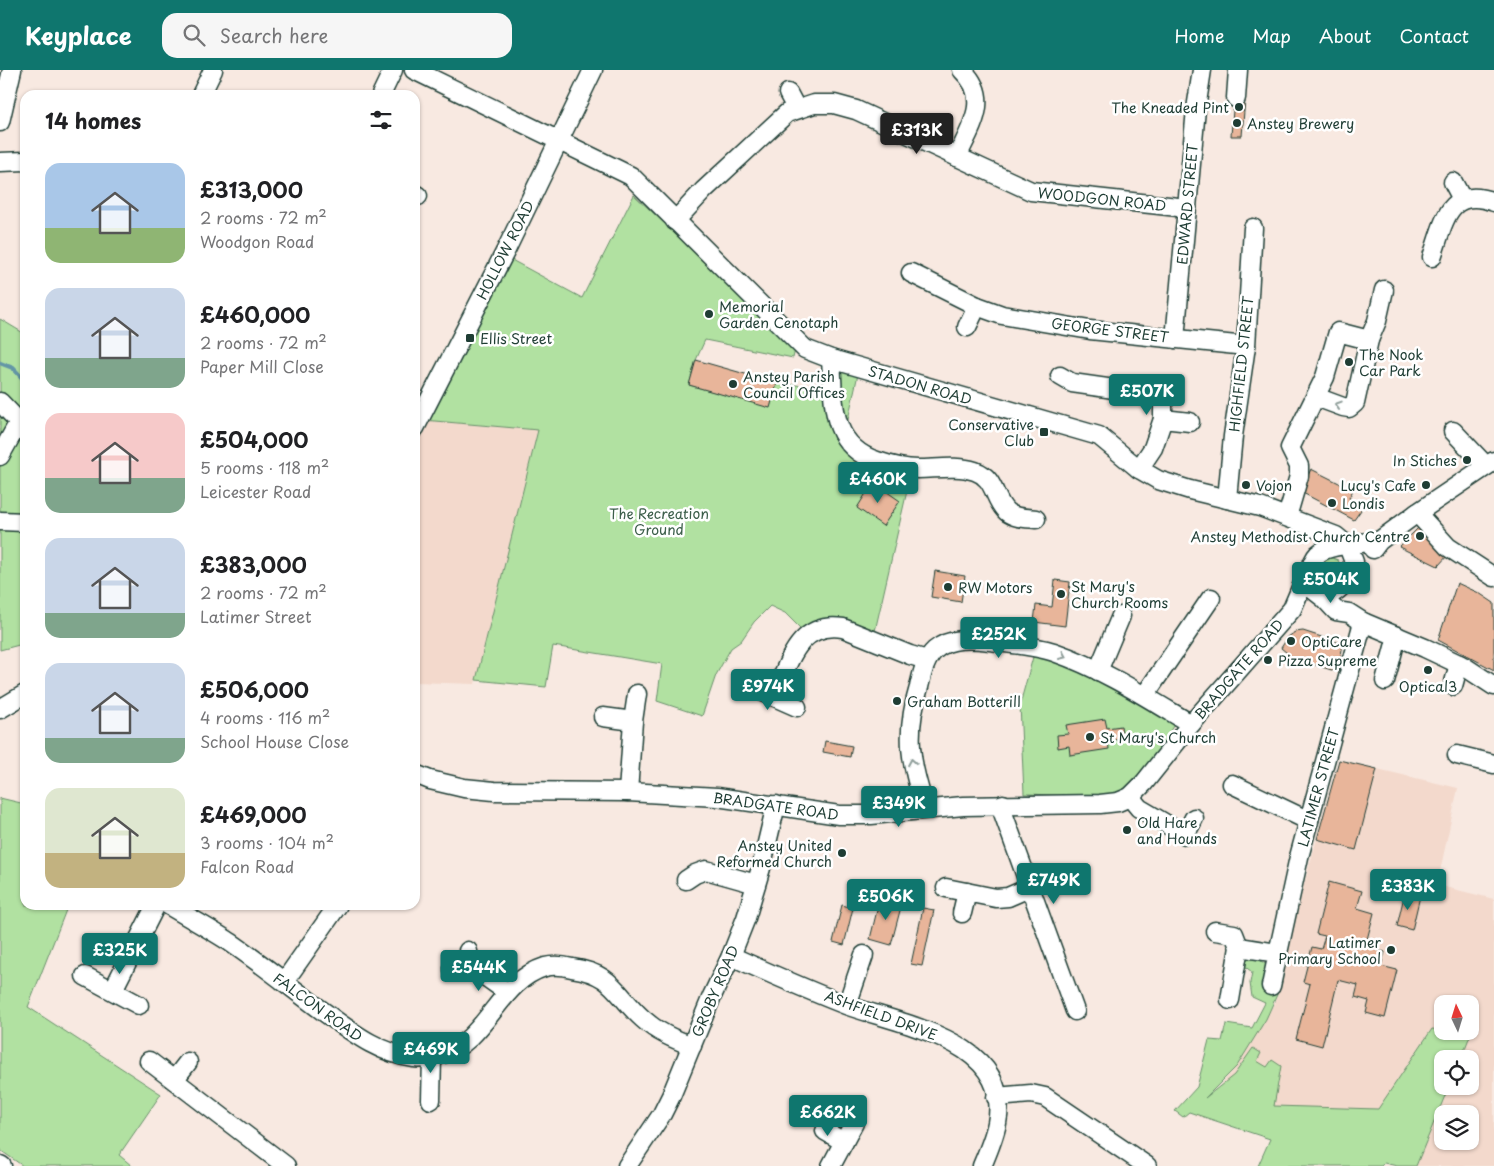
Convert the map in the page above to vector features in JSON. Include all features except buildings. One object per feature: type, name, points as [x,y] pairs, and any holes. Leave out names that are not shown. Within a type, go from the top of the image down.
[{"type":"street","points":[[0,122],[12,70]]},
{"type":"street","points":[[203,90],[213,70]]},
{"type":"street","points":[[383,90],[393,70]]},
{"type":"street","points":[[414,70],[560,141]]},
{"type":"street","name":"HOLLOW ROAD","points":[[420,418],[560,141],[593,70]]},
{"type":"street","points":[[957,156],[975,118],[978,100],[971,82],[962,70]]},
{"type":"street","name":"EDWARD STREET","points":[[1175,339],[1196,108],[1202,70]]},
{"type":"street","points":[[1236,98],[1238,70]]},
{"type":"street","name":"WOODGON ROAD","points":[[675,221],[751,145],[787,113],[792,101],[834,104],[856,110],[1031,191],[1050,195],[1187,208]]},
{"type":"street","name":"STADON ROAD","points":[[560,141],[631,176],[641,184],[675,221],[805,349],[831,359],[1099,436],[1139,469],[1158,480],[1287,517],[1336,536],[1351,554]]},
{"type":"street","points":[[0,162],[20,161]]},
{"type":"street","points":[[1453,182],[1462,199]]},
{"type":"street","points":[[1432,257],[1450,208],[1462,199],[1470,197],[1494,202]]},
{"type":"street","name":"HIGHFIELD STREET","points":[[1227,499],[1246,346],[1254,228]]},
{"type":"street","name":"GEORGE STREET","points":[[911,273],[977,306],[1002,315],[1090,330],[1246,346]]},
{"type":"street","points":[[1316,397],[1349,408],[1355,403],[1369,340],[1377,322],[1384,290]]},
{"type":"street","points":[[967,327],[977,306]]},
{"type":"street","points":[[1287,517],[1299,476],[1299,466],[1290,448],[1326,377],[1338,332],[1369,340]]},
{"type":"street","points":[[831,359],[834,414],[844,438],[855,450],[866,457],[902,469],[959,468],[976,471],[987,478],[1007,512],[1020,518],[1036,519]]},
{"type":"street","points":[[1060,376],[1072,383],[1163,396],[1163,420],[1153,448],[1139,469]]},
{"type":"street","points":[[0,402],[20,423]]},
{"type":"street","points":[[1163,420],[1190,422]]},
{"type":"street","points":[[0,456],[20,428]]},
{"type":"street","points":[[1318,554],[1333,547],[1351,554],[1375,546],[1417,513],[1490,464],[1453,431]]},
{"type":"street","points":[[1417,513],[1448,547],[1494,577]]},
{"type":"street","points":[[0,521],[20,522]]},
{"type":"street","points":[[1307,525],[1318,544],[1318,554],[1308,576],[1312,589],[1336,611],[1356,617],[1459,664],[1494,686]]},
{"type":"street","points":[[1321,596],[1333,593],[1342,586],[1348,577],[1351,554]]},
{"type":"street","name":"BRADGATE ROAD","points":[[420,776],[464,788],[494,791],[628,792],[717,797],[839,815],[871,815],[1003,804],[1100,804],[1118,802],[1130,797],[1144,783],[1191,724],[1292,610],[1308,576]]},
{"type":"street","points":[[1342,586],[1356,617]]},
{"type":"street","name":"BRADGATE ROAD","points":[[1292,610],[1321,596]]},
{"type":"street","points":[[1145,695],[1211,598]]},
{"type":"street","points":[[1098,671],[1121,616]]},
{"type":"street","name":"LATIMER STREET","points":[[1271,986],[1356,617]]},
{"type":"street","points":[[774,696],[796,647],[811,633],[823,628],[844,628],[927,660]]},
{"type":"street","points":[[1385,681],[1397,636]]},
{"type":"street","points":[[925,809],[912,766],[910,732],[912,710],[927,660],[935,650],[944,644],[958,640],[982,640],[1052,651],[1098,671],[1145,695],[1191,724]]},
{"type":"street","points":[[1453,686],[1459,664]]},
{"type":"street","points":[[752,687],[797,707]]},
{"type":"street","points":[[628,792],[632,721],[637,694]]},
{"type":"street","points":[[0,709],[20,697]]},
{"type":"street","points":[[603,717],[632,721]]},
{"type":"street","points":[[1457,755],[1494,764]]},
{"type":"street","points":[[1232,784],[1309,821]]},
{"type":"street","points":[[1130,797],[1139,808],[1185,835],[1194,818]]},
{"type":"street","points":[[1003,804],[1003,813],[1075,1011]]},
{"type":"street","name":"GROBY ROAD","points":[[627,1166],[662,1114],[731,956],[746,918],[776,805]]},
{"type":"street","points":[[686,880],[706,870],[756,884]]},
{"type":"street","points":[[946,888],[996,898],[1008,897],[1031,888]]},
{"type":"street","points":[[962,913],[967,892]]},
{"type":"street","points":[[112,990],[153,910]]},
{"type":"street","name":"FALCON ROAD","points":[[176,910],[229,942],[368,1043],[395,1054],[416,1059],[432,1057],[463,1045],[477,1032],[507,992],[527,974],[547,966],[588,970],[605,979],[644,1020],[663,1034],[692,1046]]},
{"type":"street","points":[[284,982],[334,910]]},
{"type":"street","points":[[1215,931],[1234,934],[1239,947],[1230,1000]]},
{"type":"street","points":[[1239,947],[1278,953]]},
{"type":"street","points":[[847,1005],[864,955]]},
{"type":"street","name":"ASHFIELD DRIVE","points":[[731,956],[847,1005],[932,1032],[960,1047],[976,1059],[993,1083],[996,1097],[997,1122],[982,1166]]},
{"type":"street","points":[[463,962],[507,992]]},
{"type":"street","points":[[85,976],[139,1005]]},
{"type":"street","points":[[431,1100],[432,1057]]},
{"type":"street","points":[[149,1061],[286,1166]]},
{"type":"street","points":[[174,1080],[188,1062]]},
{"type":"street","points":[[996,1097],[1031,1094],[1045,1097],[1146,1163],[1147,1166]]},
{"type":"street","points":[[831,1166],[854,1123]]},
{"type":"street","points":[[825,1131],[844,1142]]},
{"type":"shaded area","points":[[423,420],[538,430],[475,684],[420,682],[420,425]]},
{"type":"shaded area","name":"Latimer Primary School","points":[[1339,760],[1458,788],[1437,885],[1494,899],[1494,1166],[1397,1166],[1194,1115],[1237,1066],[1274,1004],[1280,988],[1296,913]]},
{"type":"green space","name":"The Recreation Ground","points":[[634,195],[796,346],[793,358],[705,340],[696,360],[689,385],[770,407],[777,383],[822,388],[822,367],[858,374],[844,438],[912,469],[875,631],[834,627],[800,628],[785,613],[770,606],[754,622],[741,641],[731,648],[716,675],[702,716],[657,701],[662,664],[553,646],[546,687],[476,680],[538,430],[423,420],[506,257],[582,298]]},
{"type":"green space","points":[[0,319],[20,331],[20,645],[0,650]]},
{"type":"green space","points":[[1329,557],[1338,560],[1340,571],[1338,577],[1329,584],[1321,581],[1318,573],[1322,562]]},
{"type":"green space","points":[[1052,651],[1175,723],[1139,778],[1124,791],[1116,794],[1091,796],[1024,794],[1020,704],[1033,657]]},
{"type":"green space","points":[[0,798],[20,803],[20,910],[66,910],[28,1007],[161,1094],[119,1155],[132,1166],[23,1166],[0,1150]]},
{"type":"green space","points":[[1246,956],[1255,957],[1267,965],[1266,984],[1280,988],[1266,1019],[1237,1066],[1205,1098],[1234,1075],[1253,1048],[1261,1053],[1257,1061],[1267,1067],[1272,1060],[1281,1066],[1274,1106],[1378,1109],[1432,1029],[1434,1029],[1434,1040],[1468,1040],[1464,1050],[1434,1050],[1434,1095],[1445,1095],[1441,1105],[1434,1105],[1434,1122],[1416,1166],[1397,1166],[1384,1163],[1381,1166],[1258,1166],[1270,1139],[1189,1112],[1183,1117],[1175,1111],[1197,1087],[1209,1040],[1222,1041],[1226,1024],[1252,1028],[1265,1003],[1252,997],[1250,983],[1252,972],[1243,965]]},
{"type":"waterway","points":[[0,363],[13,368],[20,376]]},
{"type":"place","name":"The Kneaded Pint","points":[[1239,107]]},
{"type":"place","name":"Anstey Brewery","points":[[1237,123]]},
{"type":"place","name":"Memorial Garden Cenotaph","points":[[709,314]]},
{"type":"place","name":"Ellis Street","points":[[470,338]]},
{"type":"place","name":"The Nook Car Park","points":[[1349,362]]},
{"type":"place","name":"Anstey Parish Council Offices","points":[[733,384]]},
{"type":"place","name":"Conservative Club","points":[[1044,432]]},
{"type":"place","name":"In Stiches","points":[[1467,460]]},
{"type":"place","name":"Vojon","points":[[1246,485]]},
{"type":"place","name":"Lucy's Cafe","points":[[1426,485]]},
{"type":"place","name":"Londis","points":[[1332,503]]},
{"type":"place","name":"Anstey Methodist Church Centre","points":[[1420,536]]},
{"type":"place","name":"RW Motors","points":[[948,587]]},
{"type":"place","name":"St Mary's Church Rooms","points":[[1061,594]]},
{"type":"place","name":"OptiCare","points":[[1291,641]]},
{"type":"place","name":"Pizza Supreme","points":[[1268,660]]},
{"type":"place","name":"Optical3","points":[[1428,670]]},
{"type":"place","name":"Graham Botterill","points":[[897,701]]},
{"type":"place","name":"St Mary's Church","points":[[1090,737]]},
{"type":"place","name":"Old Hare and Hounds","points":[[1127,830]]},
{"type":"place","name":"Anstey United Reformed Church","points":[[842,853]]},
{"type":"place","name":"Latimer Primary School","points":[[1391,950]]}]
